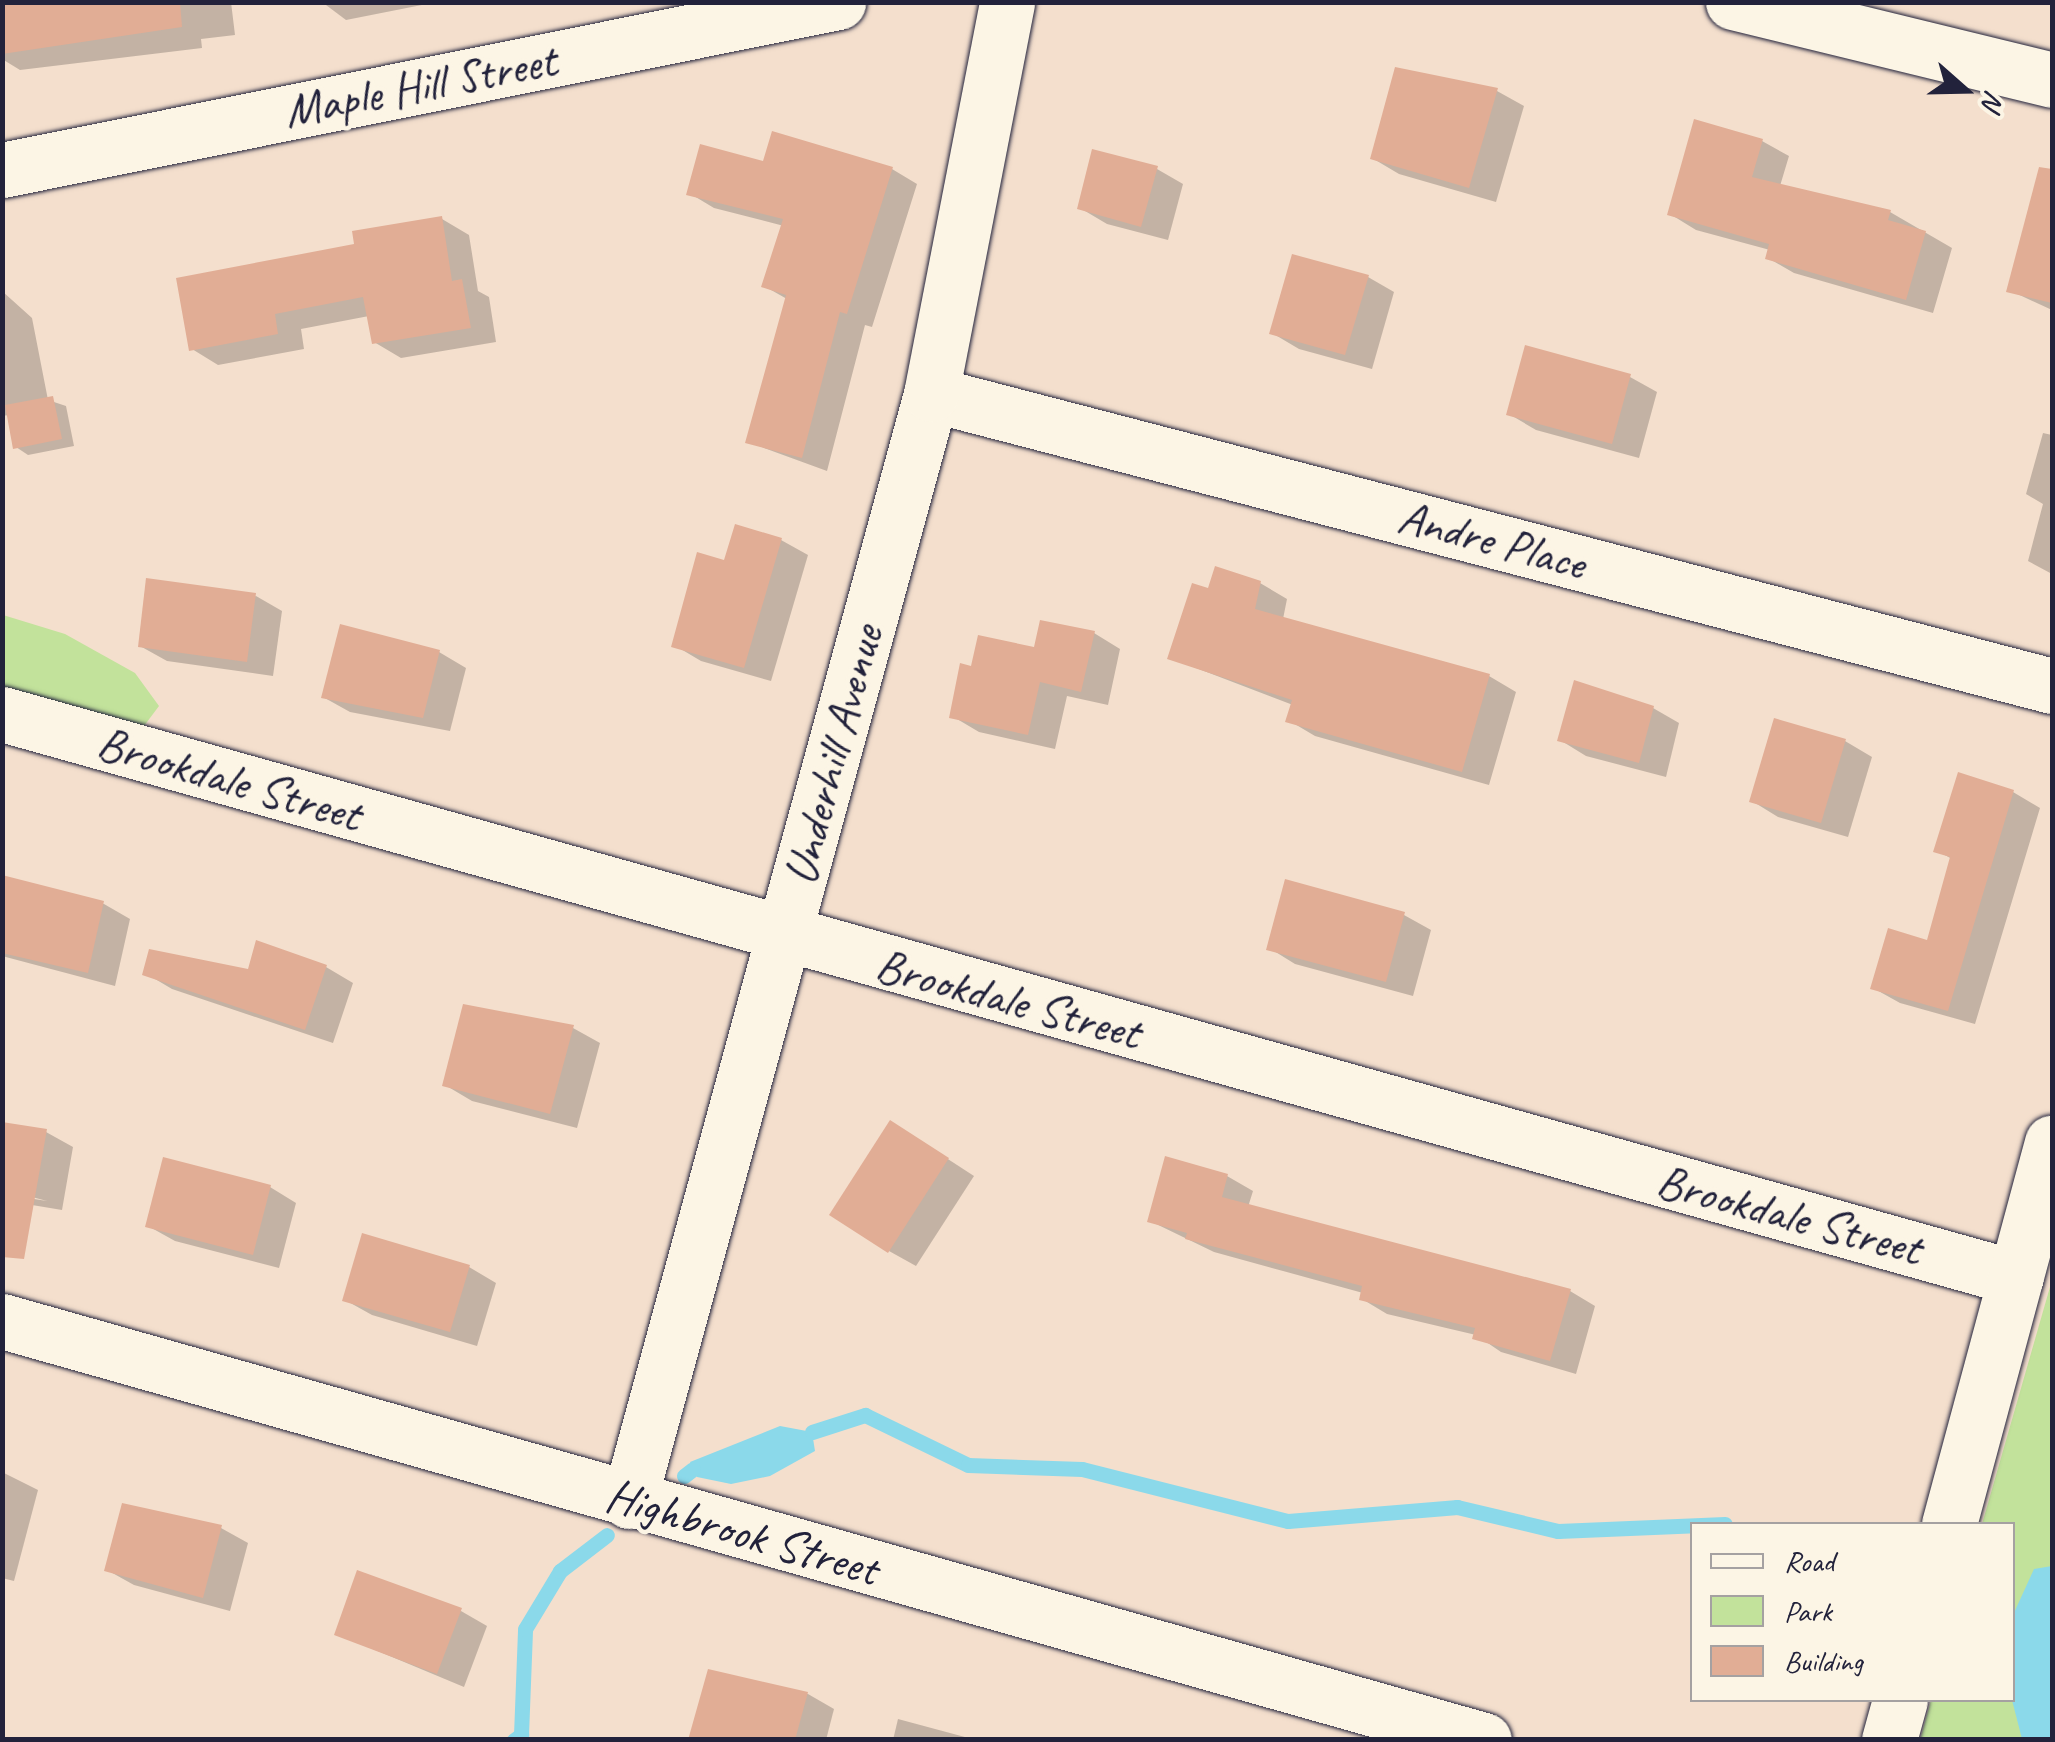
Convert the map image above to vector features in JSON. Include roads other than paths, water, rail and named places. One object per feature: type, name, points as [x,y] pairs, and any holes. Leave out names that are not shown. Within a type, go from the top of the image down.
[{"type":"street","name":"Maple Hill Street","points":[[2,170],[838,2]]},
{"type":"street","name":"Underhill Avenue","points":[[628,1501],[931,394],[1008,2]]},
{"type":"street","points":[[1734,2],[2052,80]]},
{"type":"street","name":"Andre Place","points":[[931,394],[2052,686]]},
{"type":"street","name":"Brookdale Street","points":[[2,714],[783,937],[2016,1278]]},
{"type":"street","points":[[1949,1522],[2052,1143]]},
{"type":"street","name":"Highbrook Street","points":[[2,1321],[1484,1740]]},
{"type":"street","points":[[1889,1740],[1899,1702]]},
{"type":"water","points":[[780,1426],[812,1432],[815,1451],[770,1476],[731,1484],[697,1477],[690,1462]]},
{"type":"water","points":[[2052,1566],[2052,1739],[2022,1739],[2013,1702],[2015,1611],[2034,1569]]},
{"type":"waterway","points":[[812,1432],[865,1415],[968,1465],[1082,1469],[1288,1521],[1457,1507],[1558,1531],[1690,1525]]},
{"type":"waterway","points":[[684,1476],[693,1469]]},
{"type":"waterway","points":[[514,1740],[521,1735],[525,1629],[560,1571],[607,1535]]}]
